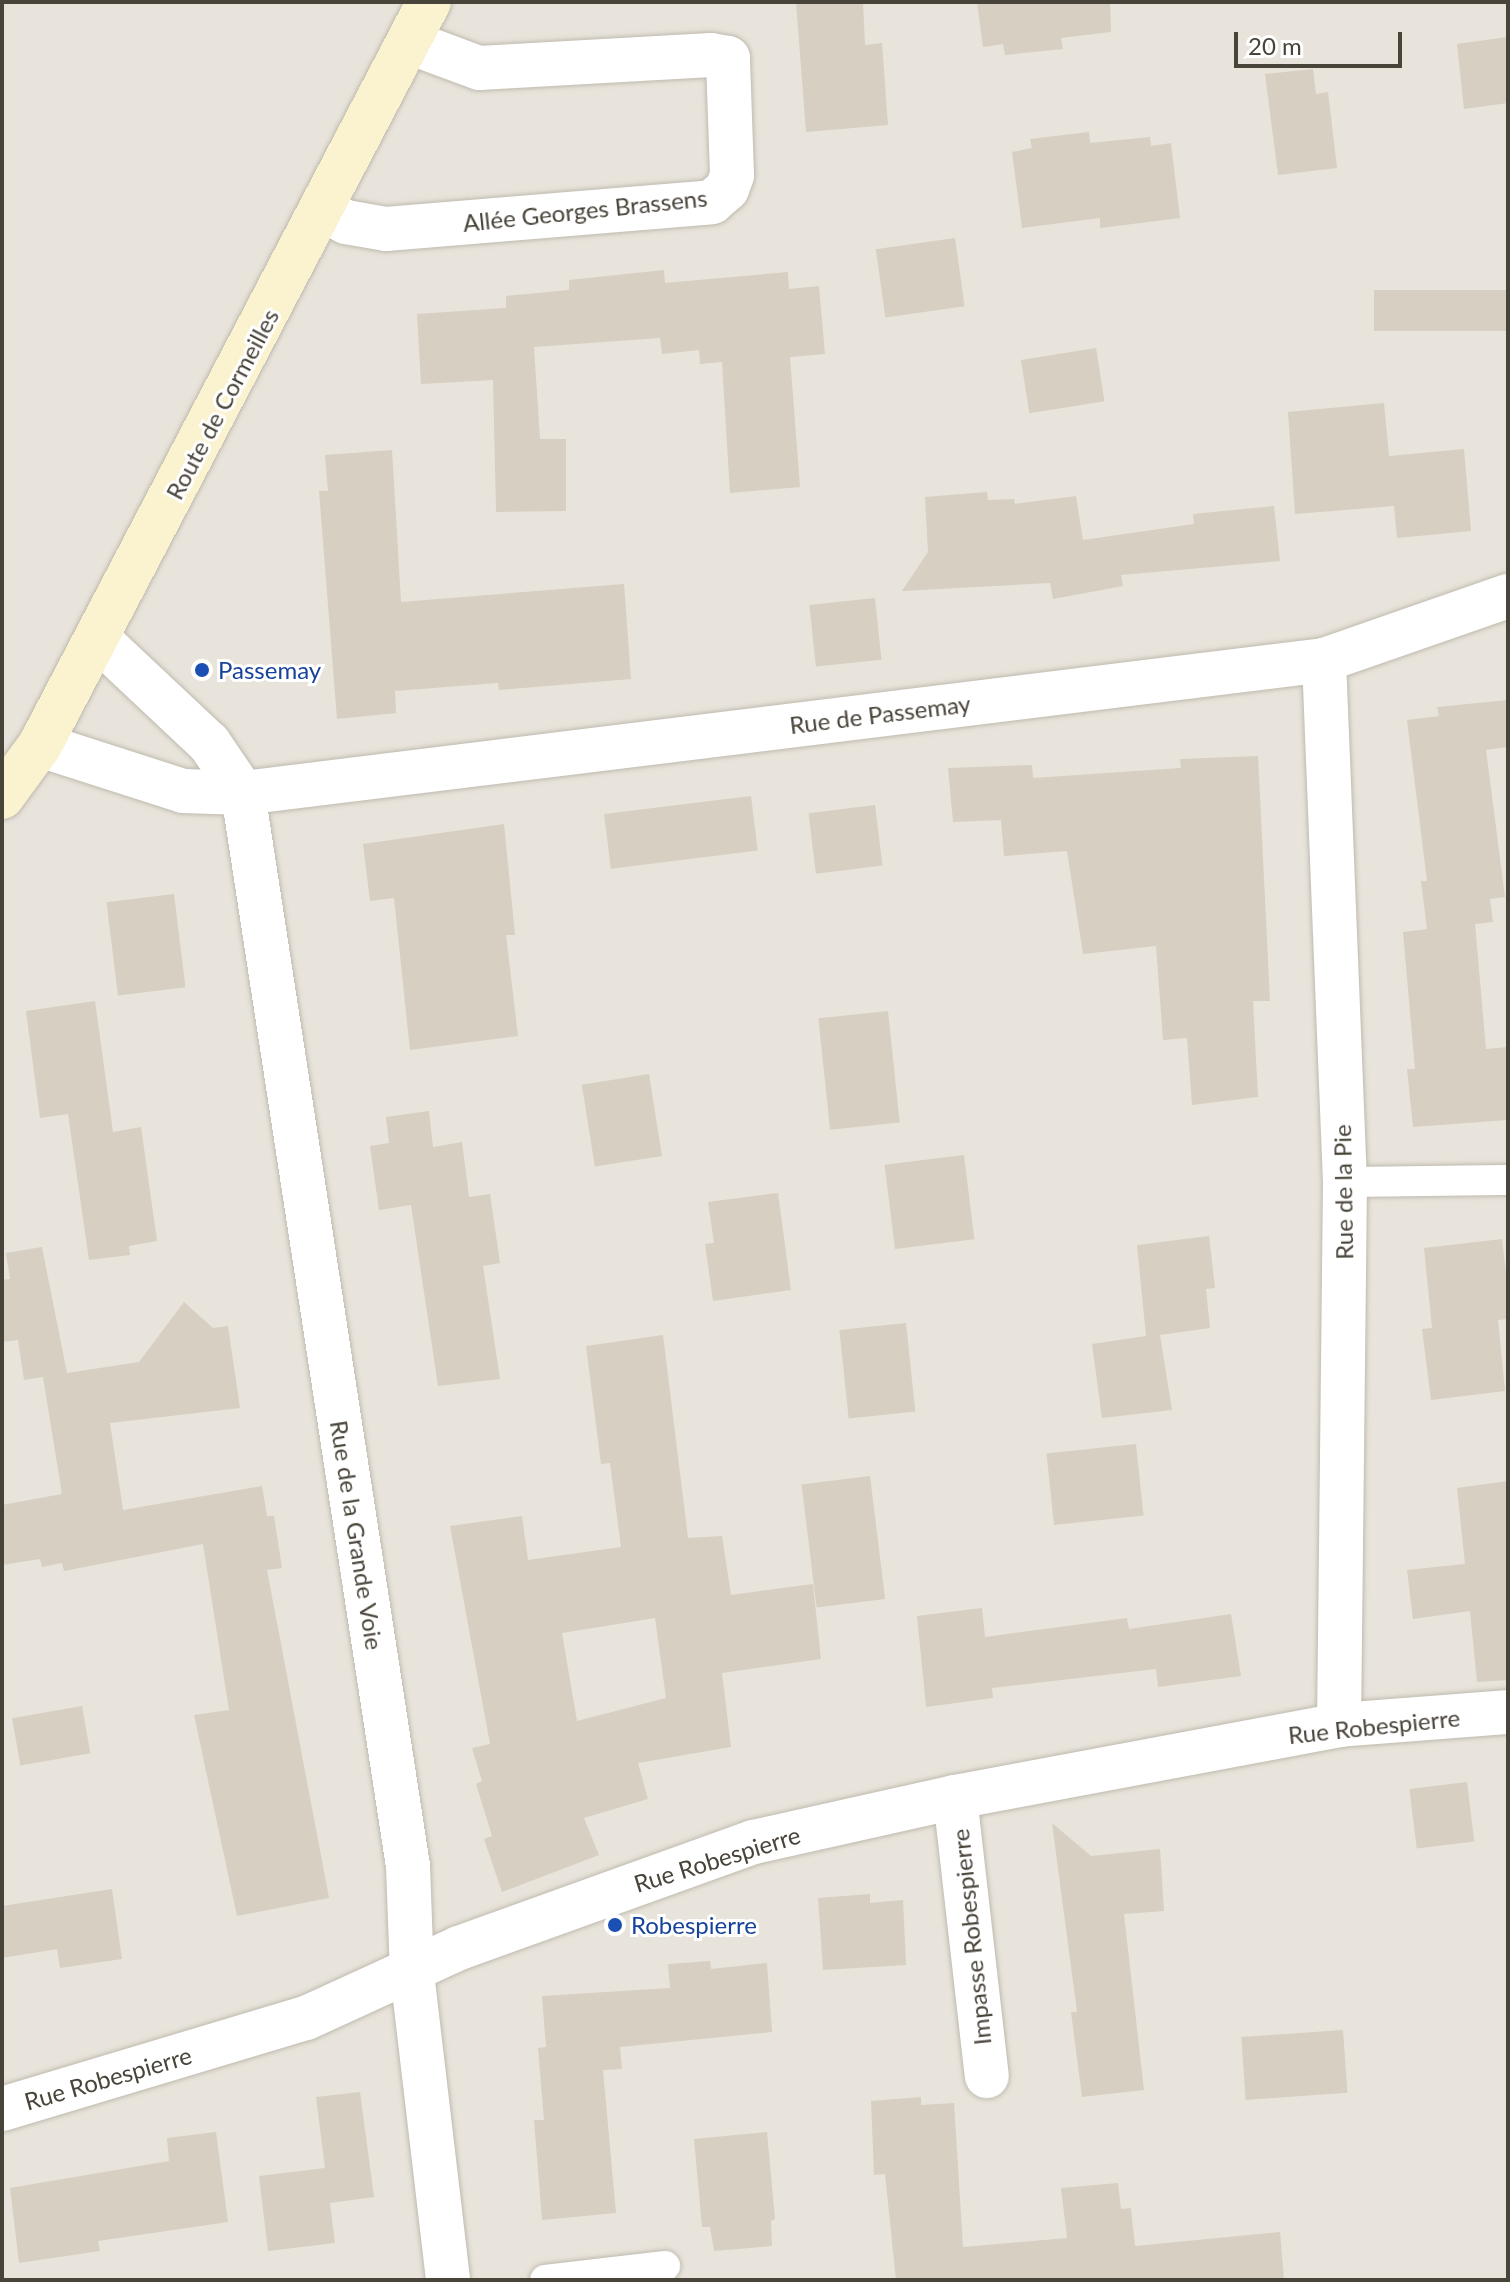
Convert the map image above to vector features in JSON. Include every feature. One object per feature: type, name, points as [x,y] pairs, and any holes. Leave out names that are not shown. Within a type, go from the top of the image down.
[{"type":"main road","name":"Route de Cormeilles","points":[[2,797],[40,745],[324,210],[429,2]]},
{"type":"street","name":"Allée Georges Brassens","points":[[324,210],[346,222],[386,229],[712,202],[727,189],[732,175],[728,58],[711,55],[479,68],[409,42]]},
{"type":"street","name":"Rue de Passemay","points":[[243,793],[1324,660],[1508,596]]},
{"type":"street","name":"Rue de la Grande Voie","points":[[97,638],[209,743],[243,793],[408,1866],[412,1973],[448,2280]]},
{"type":"street","name":"Rue de la Pie","points":[[1324,660],[1345,1182],[1339,1725]]},
{"type":"street","points":[[40,745],[183,791],[243,793]]},
{"type":"street","name":"Rue Robespierre","points":[[2,2109],[306,2018],[412,1973],[459,1948],[754,1842],[955,1797],[1339,1725],[1508,1712]]},
{"type":"street","name":"Impasse Robespierre","points":[[955,1797],[987,2076]]},
{"type":"lane","points":[[1345,1182],[1508,1180]]},
{"type":"lane","points":[[545,2280],[665,2266]]},
{"type":"shaded area","points":[[2,2],[1508,2],[1508,2280],[2,2280]]},
{"type":"building","points":[[796,2],[863,2],[865,45],[882,43],[888,125],[806,132]]},
{"type":"building","points":[[977,2],[1110,2],[1111,32],[1061,38],[1063,49],[1005,55],[1003,44],[983,47]]},
{"type":"building","points":[[1508,37],[1508,103],[1464,109],[1457,44]]},
{"type":"building","points":[[1313,69],[1316,94],[1328,92],[1337,168],[1278,175],[1265,74]]},
{"type":"building","points":[[1089,132],[1090,143],[1150,137],[1151,146],[1171,143],[1180,218],[1100,228],[1100,218],[1022,228],[1012,152],[1032,148],[1030,139]]},
{"type":"building","points":[[955,238],[965,306],[885,317],[876,249]]},
{"type":"building","points":[[664,270],[665,283],[788,272],[789,289],[819,286],[825,354],[790,357],[800,487],[730,493],[722,362],[700,364],[699,350],[662,354],[660,338],[534,347],[540,439],[566,439],[566,511],[496,512],[493,380],[421,384],[417,314],[506,308],[506,296],[569,290],[569,280]]},
{"type":"building","points":[[1374,290],[1508,290],[1508,331],[1374,331]]},
{"type":"building","points":[[1096,348],[1104,401],[1029,413],[1021,360]]},
{"type":"building","points":[[1384,403],[1389,456],[1464,449],[1471,531],[1397,538],[1394,506],[1295,514],[1288,412]]},
{"type":"building","points":[[392,450],[401,602],[624,584],[631,679],[499,690],[498,683],[395,691],[396,713],[337,719],[319,491],[328,491],[325,455]]},
{"type":"building","points":[[987,492],[988,500],[1014,499],[1015,504],[1076,496],[1083,540],[1194,524],[1193,514],[1274,506],[1280,561],[1121,575],[1123,586],[1053,599],[1050,583],[902,591],[928,552],[925,497]]},
{"type":"building","points":[[875,598],[881,660],[816,667],[809,605]]},
{"type":"building","points":[[1508,700],[1508,747],[1486,750],[1505,897],[1490,899],[1493,922],[1475,924],[1486,1049],[1508,1047],[1508,1120],[1413,1127],[1407,1069],[1415,1069],[1403,932],[1427,929],[1421,881],[1427,881],[1407,720],[1439,716],[1437,707]]},
{"type":"building","points":[[1258,756],[1270,1001],[1253,1001],[1258,1097],[1192,1105],[1187,1038],[1163,1040],[1156,946],[1083,954],[1067,851],[1004,856],[1001,820],[953,822],[948,768],[1032,765],[1033,778],[1181,768],[1180,759]]},
{"type":"building","points":[[751,796],[758,851],[611,869],[604,814]]},
{"type":"building","points":[[875,805],[882,866],[816,874],[808,813]]},
{"type":"building","points":[[504,824],[515,935],[506,935],[518,1036],[410,1050],[394,898],[370,901],[363,844]]},
{"type":"building","points":[[174,894],[185,987],[118,996],[107,902]]},
{"type":"building","points":[[95,1001],[113,1132],[141,1127],[157,1241],[129,1246],[130,1255],[89,1260],[68,1114],[40,1118],[26,1011]]},
{"type":"building","points":[[888,1011],[900,1122],[830,1130],[818,1018]]},
{"type":"building","points":[[649,1074],[662,1156],[595,1167],[582,1085]]},
{"type":"building","points":[[429,1111],[433,1147],[462,1142],[469,1197],[490,1194],[500,1263],[483,1266],[500,1379],[438,1386],[411,1205],[379,1210],[370,1146],[389,1143],[386,1117]]},
{"type":"building","points":[[964,1155],[974,1239],[895,1249],[885,1165]]},
{"type":"building","points":[[778,1193],[791,1290],[713,1301],[705,1244],[714,1243],[708,1202]]},
{"type":"building","points":[[1209,1236],[1215,1288],[1206,1289],[1210,1328],[1160,1335],[1172,1410],[1102,1418],[1092,1344],[1146,1336],[1137,1245]]},
{"type":"building","points":[[1502,1239],[1508,1319],[1498,1320],[1505,1391],[1431,1400],[1422,1329],[1432,1328],[1424,1248]]},
{"type":"building","points":[[42,1247],[67,1373],[139,1362],[184,1302],[213,1328],[228,1326],[240,1408],[110,1423],[123,1510],[262,1486],[267,1516],[274,1516],[282,1568],[267,1570],[329,1898],[237,1916],[194,1715],[229,1710],[203,1544],[64,1571],[62,1563],[42,1567],[40,1559],[2,1565],[2,1505],[62,1494],[43,1377],[55,1375],[24,1380],[18,1340],[2,1342],[2,1280],[10,1279],[6,1253]]},
{"type":"building","points":[[906,1323],[915,1412],[849,1419],[839,1330]]},
{"type":"building","points":[[663,1335],[688,1538],[722,1536],[731,1595],[813,1584],[821,1659],[722,1673],[731,1747],[638,1763],[648,1799],[584,1818],[599,1855],[502,1892],[484,1839],[492,1836],[476,1784],[482,1781],[472,1748],[490,1744],[450,1526],[522,1516],[528,1560],[621,1547],[610,1463],[601,1464],[586,1346]],"holes":[[[655,1618],[666,1698],[577,1721],[562,1633]]]},
{"type":"building","points":[[1136,1444],[1144,1516],[1054,1525],[1046,1453]]},
{"type":"building","points":[[870,1476],[885,1599],[817,1607],[802,1484]]},
{"type":"building","points":[[1508,1481],[1508,1680],[1477,1682],[1470,1611],[1413,1619],[1407,1570],[1465,1564],[1457,1488]]},
{"type":"building","points":[[982,1608],[985,1637],[1127,1618],[1129,1629],[1231,1614],[1241,1676],[1158,1687],[1156,1669],[992,1688],[993,1698],[926,1707],[917,1616]]},
{"type":"building","points":[[82,1706],[90,1753],[20,1766],[12,1718]]},
{"type":"building","points":[[1467,1782],[1474,1842],[1417,1849],[1409,1789]]},
{"type":"building","points":[[1052,1823],[1091,1856],[1160,1849],[1164,1911],[1124,1914],[1144,2090],[1082,2097],[1071,2012],[1077,2012]]},
{"type":"building","points":[[112,1889],[122,1959],[60,1968],[57,1949],[2,1958],[2,1906]]},
{"type":"building","points":[[870,1894],[870,1903],[903,1900],[906,1965],[823,1970],[818,1898]]},
{"type":"building","points":[[710,1961],[711,1969],[767,1963],[772,2032],[620,2047],[622,2069],[603,2070],[616,2213],[542,2220],[534,2120],[544,2120],[538,2048],[546,2047],[542,1996],[670,1988],[668,1964]]},
{"type":"building","points":[[1343,2030],[1347,2093],[1246,2100],[1241,2037]]},
{"type":"building","points":[[360,2092],[374,2197],[330,2203],[335,2243],[268,2251],[259,2176],[325,2168],[316,2097]]},
{"type":"building","points":[[921,2097],[921,2105],[954,2103],[963,2247],[1067,2238],[1061,2188],[1118,2183],[1121,2209],[1131,2208],[1135,2246],[1280,2232],[1284,2280],[896,2280],[885,2174],[874,2175],[871,2101]]},
{"type":"building","points":[[216,2132],[228,2222],[98,2241],[100,2251],[19,2263],[10,2188],[169,2161],[167,2138]]},
{"type":"building","points":[[767,2132],[775,2219],[771,2221],[772,2246],[714,2251],[710,2227],[702,2227],[694,2139]]},
{"type":"place","name":"Passemay","points":[[202,670]]},
{"type":"place","name":"Robespierre","points":[[615,1925]]}]
